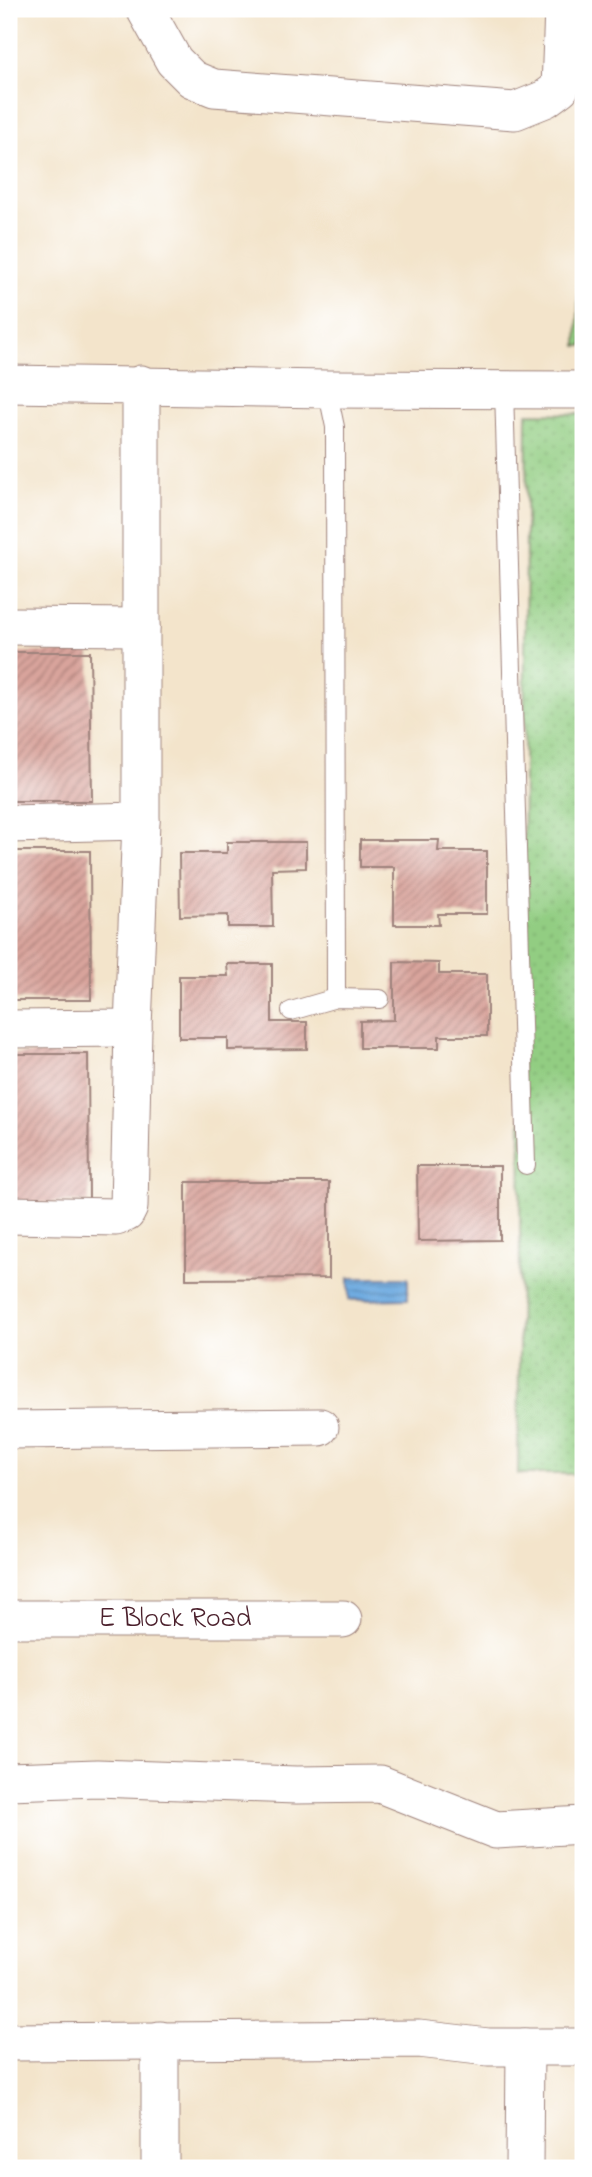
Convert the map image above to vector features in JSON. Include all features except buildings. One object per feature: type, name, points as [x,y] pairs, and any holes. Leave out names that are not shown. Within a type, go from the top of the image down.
[{"type":"street","points":[[145,9],[174,61],[192,79],[214,88],[515,111],[545,99],[560,88],[563,9]]},
{"type":"street","points":[[9,384],[583,390]]},
{"type":"street","points":[[9,1215],[116,1217],[126,1213],[129,1207],[141,821],[141,384]]},
{"type":"street","points":[[9,626],[141,627]]},
{"type":"street","points":[[9,824],[141,821]]},
{"type":"street","points":[[9,1029],[133,1028]]},
{"type":"street","points":[[9,1430],[320,1427]]},
{"type":"street","name":"E Block Road","points":[[9,1619],[343,1619]]},
{"type":"street","points":[[9,1781],[97,1778],[296,1785],[380,1784],[496,1830],[583,1825]]},
{"type":"street","points":[[9,2042],[419,2039],[488,2048],[583,2047]]},
{"type":"street","points":[[160,2040],[160,2168]]},
{"type":"street","points":[[524,2168],[525,2047]]},
{"type":"lane","points":[[327,389],[335,427],[336,998]]},
{"type":"lane","points":[[505,389],[526,1165]]},
{"type":"lane","points":[[291,1011],[336,998],[380,999]]},
{"type":"green space","points":[[583,174],[583,346],[577,346]]},
{"type":"green space","points":[[527,413],[583,414],[583,1474],[518,1474]]},
{"type":"water","points":[[349,1278],[408,1278],[408,1299],[349,1300]]}]
